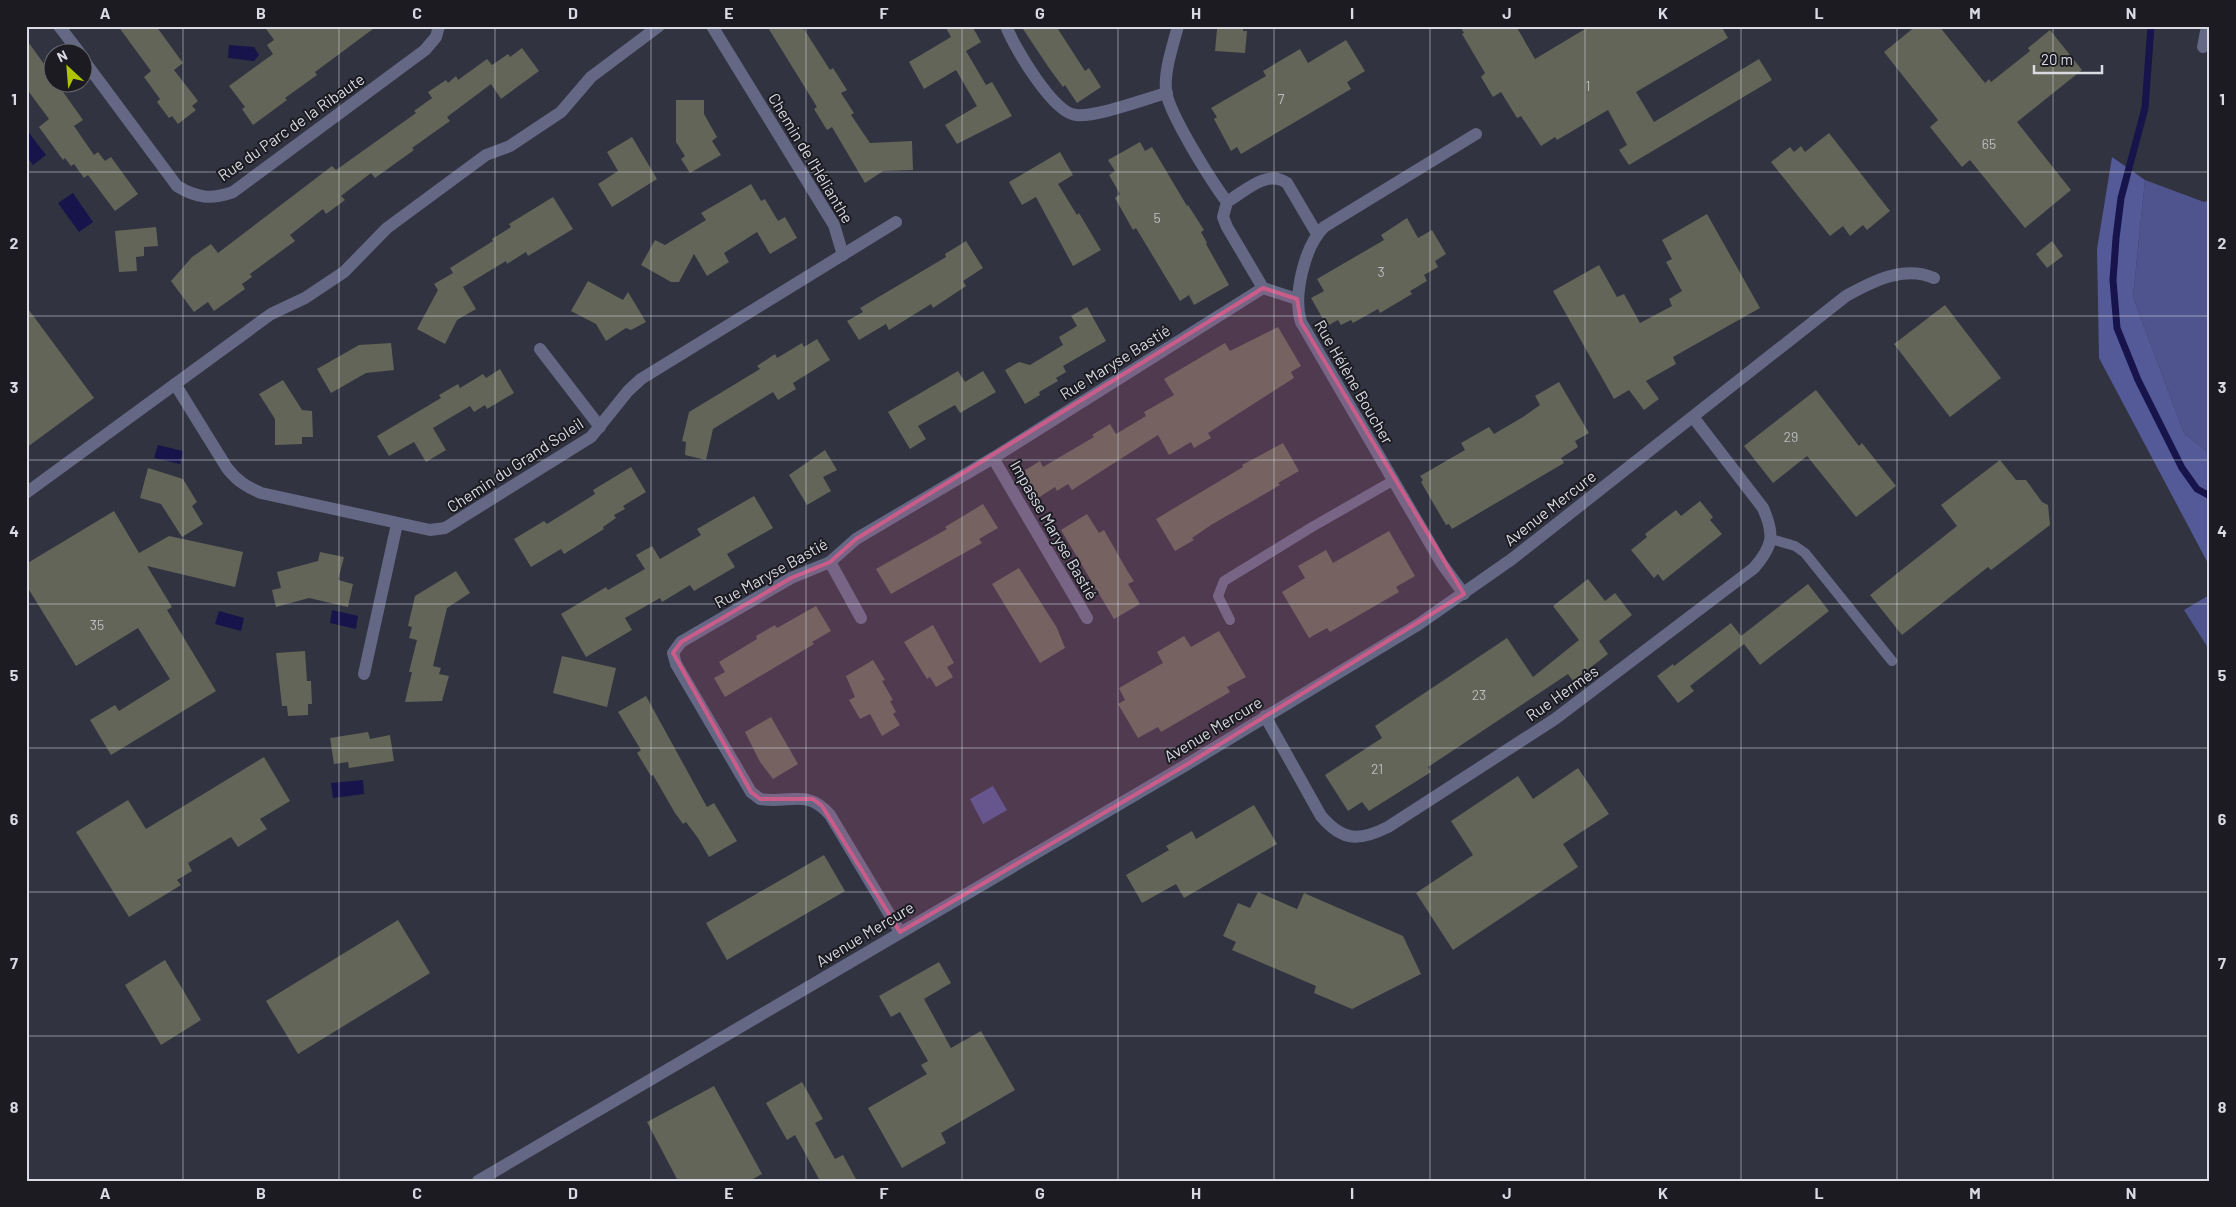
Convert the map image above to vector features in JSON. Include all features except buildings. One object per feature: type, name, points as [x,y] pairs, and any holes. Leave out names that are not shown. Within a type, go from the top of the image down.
[{"type":"street","points":[[59,26],[71,42]]},
{"type":"street","name":"Rue du Parc de la Ribaute","points":[[92,71],[177,186],[190,194],[204,198],[219,197],[233,192],[425,50],[436,37],[439,26]]},
{"type":"street","points":[[26,493],[271,314],[305,298],[344,272],[387,228],[486,154],[510,146],[562,112],[591,77],[658,26]]},
{"type":"street","name":"Chemin de l'Hélianthe","points":[[712,26],[834,225],[843,255]]},
{"type":"street","points":[[1006,26],[1047,94],[1063,110],[1076,115],[1098,112],[1166,93]]},
{"type":"street","points":[[1178,26],[1166,83],[1166,93],[1177,121],[1227,202],[1224,217],[1227,227],[1263,288],[1297,299]]},
{"type":"street","points":[[2203,47],[2207,26]]},
{"type":"street","name":"Rue Hélène Boucher","points":[[1464,594],[1442,564],[1300,322],[1297,299],[1310,246],[1317,234],[1331,222],[1476,134]]},
{"type":"street","points":[[1227,202],[1264,179],[1280,178],[1287,183],[1317,234]]},
{"type":"street","points":[[843,255],[896,222]]},
{"type":"street","name":"Chemin du Grand Soleil","points":[[175,384],[228,468],[235,478],[247,488],[261,493],[397,524],[430,530],[445,528],[580,446],[600,427],[628,390],[641,380],[843,255]]},
{"type":"street","name":"Avenue Mercure","points":[[478,1181],[1186,765],[1419,624],[1512,559],[1846,296],[1868,283],[1905,273],[1921,272],[1934,278]]},
{"type":"street","name":"Rue Maryse Bastié","points":[[900,932],[830,815],[822,806],[813,800],[760,799],[751,792],[676,664],[673,653],[681,642],[791,578],[830,562],[856,540],[993,458],[1263,288]]},
{"type":"street","points":[[540,349],[600,427]]},
{"type":"street","points":[[1693,417],[1763,508],[1770,524],[1771,539]]},
{"type":"street","name":"Impasse Maryse Bastié","points":[[993,458],[1087,618]]},
{"type":"street","points":[[364,674],[397,524]]},
{"type":"street","name":"Rue Hermés","points":[[1265,716],[1321,816],[1330,827],[1341,835],[1370,836],[1388,827],[1593,692],[1754,568],[1766,554],[1771,539]]},
{"type":"street","points":[[830,562],[861,618]]},
{"type":"lane","points":[[1230,620],[1218,596],[1224,581],[1312,526],[1394,480]]},
{"type":"lane","points":[[1771,539],[1795,546],[1805,553],[1892,661]]},
{"type":"highlighted area","points":[[1263,288],[1297,299],[1301,322],[1464,594],[1186,765],[900,932],[822,806],[813,799],[760,799],[751,792],[673,653],[681,642],[791,578],[830,562],[856,539]]},
{"type":"shaded area","points":[[229,45],[254,47],[259,55],[254,61],[228,58]]},
{"type":"shaded area","points":[[29,133],[46,155],[33,165],[26,155],[26,135]]},
{"type":"shaded area","points":[[2112,157],[2145,180],[2133,297],[2184,433],[2210,454],[2210,567],[2099,358],[2097,249]]},
{"type":"shaded area","points":[[2145,180],[2204,202],[2210,200],[2210,454],[2184,433],[2133,297]]},
{"type":"shaded area","points":[[73,193],[93,222],[79,232],[58,203]]},
{"type":"shaded area","points":[[158,445],[183,451],[180,464],[154,458]]},
{"type":"shaded area","points":[[2206,597],[2210,597],[2210,651],[2184,610]]},
{"type":"shaded area","points":[[332,610],[358,616],[356,629],[330,623]]},
{"type":"shaded area","points":[[219,611],[244,618],[241,631],[215,624]]},
{"type":"shaded area","points":[[363,780],[364,794],[333,798],[331,783]]},
{"type":"shaded area","points":[[993,786],[1007,810],[983,824],[970,799]]},
{"type":"waterway","points":[[2151,26],[2145,108],[2121,198],[2116,238],[2113,280],[2117,328],[2138,380],[2182,468],[2197,489],[2210,496]]}]
